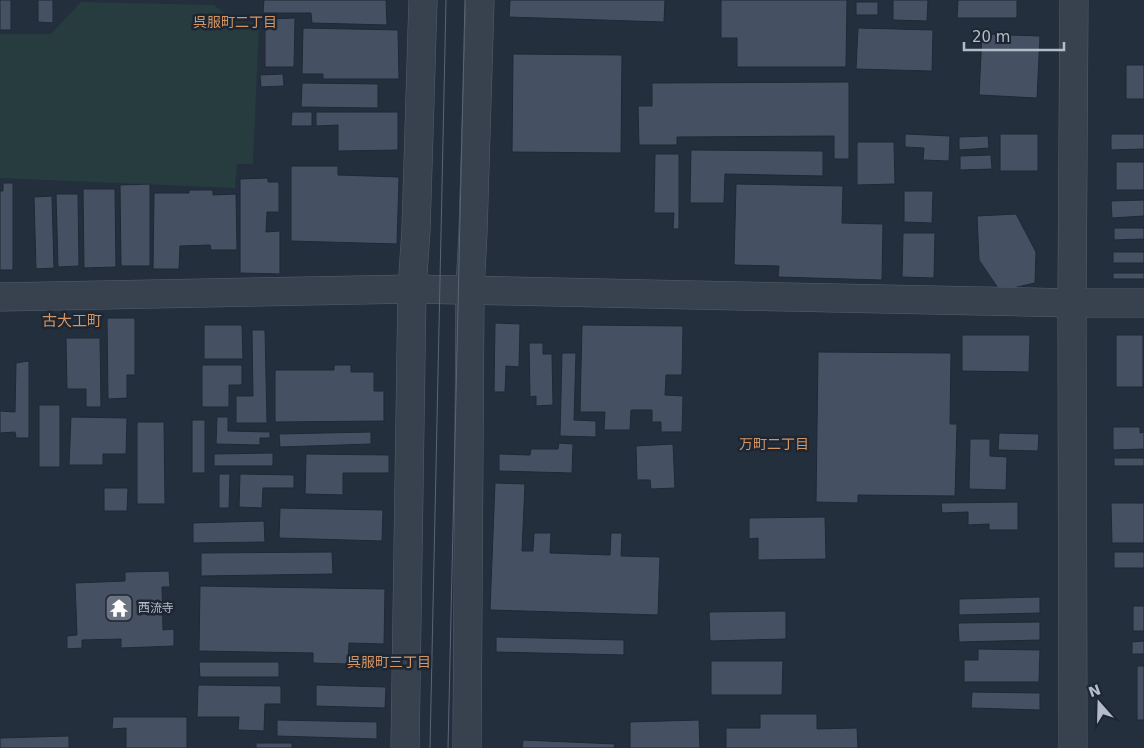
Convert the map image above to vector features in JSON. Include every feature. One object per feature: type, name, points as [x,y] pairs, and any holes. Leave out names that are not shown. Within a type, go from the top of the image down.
[{"type":"street","points":[[405,748],[412,289],[416,230],[424,0]]},
{"type":"street","points":[[468,748],[470,290],[480,0]]},
{"type":"street","points":[[1073,748],[1072,303],[1074,0]]},
{"type":"street","points":[[0,297],[412,289],[1144,303]]},
{"type":"green space","points":[[81,2],[214,5],[235,22],[259,23],[253,164],[237,164],[235,188],[0,178],[0,34],[51,34]]},
{"type":"building","points":[[0,0],[11,0],[11,30],[0,30]]},
{"type":"building","points":[[38,0],[53,0],[53,23],[38,22]]},
{"type":"building","points":[[264,0],[386,0],[387,25],[312,23],[311,13],[263,13]]},
{"type":"building","points":[[510,0],[665,0],[664,22],[509,17]]},
{"type":"building","points":[[721,0],[847,0],[846,67],[737,67],[737,38],[721,38]]},
{"type":"building","points":[[893,0],[928,0],[927,21],[893,20]]},
{"type":"building","points":[[958,0],[1017,0],[1017,18],[957,18]]},
{"type":"building","points":[[856,2],[878,2],[878,15],[856,15]]},
{"type":"building","points":[[295,18],[294,67],[265,67],[265,19]]},
{"type":"building","points":[[303,28],[398,30],[399,79],[323,79],[323,74],[302,74]]},
{"type":"building","points":[[858,28],[933,30],[932,71],[856,69]]},
{"type":"building","points":[[982,34],[1040,36],[1037,98],[979,95]]},
{"type":"building","points":[[513,54],[622,55],[621,153],[512,152]]},
{"type":"building","points":[[1126,65],[1144,65],[1144,99],[1126,99]]},
{"type":"building","points":[[283,74],[284,86],[261,87],[260,75]]},
{"type":"building","points":[[849,82],[849,159],[834,159],[834,136],[677,137],[677,145],[639,145],[638,106],[652,106],[652,83]]},
{"type":"building","points":[[302,83],[378,84],[378,108],[301,107]]},
{"type":"building","points":[[292,112],[312,112],[312,126],[291,126]]},
{"type":"building","points":[[316,112],[398,112],[398,150],[338,151],[338,125],[316,126]]},
{"type":"building","points":[[905,134],[950,136],[949,161],[923,160],[924,148],[905,147]]},
{"type":"building","points":[[1000,134],[1038,134],[1038,171],[1000,171]]},
{"type":"building","points":[[1111,134],[1144,134],[1144,149],[1111,150]]},
{"type":"building","points":[[988,136],[989,148],[959,150],[959,137]]},
{"type":"building","points":[[857,142],[894,142],[895,184],[857,185]]},
{"type":"building","points":[[691,150],[823,151],[823,176],[725,174],[724,203],[690,203]]},
{"type":"building","points":[[655,154],[679,154],[679,229],[673,229],[674,213],[654,213]]},
{"type":"building","points":[[991,155],[992,169],[960,170],[960,156]]},
{"type":"building","points":[[1116,162],[1144,162],[1144,190],[1116,190]]},
{"type":"building","points":[[291,166],[338,166],[338,175],[399,177],[397,244],[291,241]]},
{"type":"building","points":[[268,178],[268,182],[279,182],[279,212],[267,212],[266,232],[280,231],[280,274],[240,273],[240,179]]},
{"type":"building","points":[[3,183],[13,183],[13,270],[0,270],[0,191],[3,191]]},
{"type":"building","points":[[150,184],[150,266],[121,266],[120,185]]},
{"type":"building","points":[[736,184],[843,186],[842,223],[883,224],[882,280],[778,277],[779,266],[734,265]]},
{"type":"building","points":[[83,189],[115,189],[116,267],[84,268]]},
{"type":"building","points":[[189,190],[213,190],[213,195],[236,194],[237,250],[211,250],[210,245],[180,246],[179,269],[153,269],[154,193],[189,193]]},
{"type":"building","points":[[904,191],[933,191],[932,223],[904,222]]},
{"type":"building","points":[[56,194],[78,194],[79,266],[58,267]]},
{"type":"building","points":[[52,196],[54,268],[36,269],[34,197]]},
{"type":"building","points":[[1144,200],[1144,216],[1112,218],[1111,201]]},
{"type":"building","points":[[1016,214],[1036,252],[1035,283],[1000,291],[979,260],[977,216]]},
{"type":"building","points":[[1114,228],[1144,228],[1144,239],[1114,240]]},
{"type":"building","points":[[903,233],[935,233],[934,278],[902,277]]},
{"type":"building","points":[[1113,252],[1144,252],[1144,263],[1113,263]]},
{"type":"building","points":[[1113,273],[1144,273],[1144,279],[1113,279]]},
{"type":"building","points":[[107,318],[135,318],[135,375],[127,375],[127,398],[108,399]]},
{"type":"building","points":[[495,323],[520,324],[519,367],[506,366],[505,392],[494,392]]},
{"type":"building","points":[[204,325],[242,325],[243,359],[204,359]]},
{"type":"building","points":[[582,325],[683,326],[682,375],[666,375],[665,395],[683,396],[682,432],[661,432],[661,422],[652,422],[652,410],[631,410],[630,430],[604,430],[605,412],[580,412]]},
{"type":"building","points":[[252,330],[265,330],[267,423],[236,423],[236,396],[253,396]]},
{"type":"building","points":[[962,335],[1030,335],[1029,372],[962,371]]},
{"type":"building","points":[[1116,335],[1143,335],[1143,387],[1116,387]]},
{"type":"building","points":[[66,338],[100,338],[101,407],[86,407],[86,389],[67,389]]},
{"type":"building","points":[[529,343],[543,343],[543,354],[552,354],[553,405],[536,406],[536,396],[530,397]]},
{"type":"building","points":[[818,352],[951,353],[950,424],[957,424],[955,496],[858,495],[858,503],[816,502]]},
{"type":"building","points":[[562,353],[576,353],[574,420],[596,421],[596,437],[560,436]]},
{"type":"building","points":[[29,361],[29,438],[16,438],[15,432],[0,433],[0,411],[15,412],[16,363]]},
{"type":"building","points":[[202,365],[242,365],[242,385],[229,385],[229,407],[202,407]]},
{"type":"building","points":[[334,365],[351,365],[351,372],[374,372],[374,391],[384,391],[384,421],[275,422],[275,370],[334,370]]},
{"type":"building","points":[[39,405],[60,405],[60,467],[39,467]]},
{"type":"building","points":[[71,417],[127,418],[126,454],[103,454],[103,465],[69,465]]},
{"type":"building","points":[[217,417],[228,417],[228,431],[270,432],[270,438],[260,438],[260,445],[216,444]]},
{"type":"building","points":[[192,420],[205,420],[205,473],[192,473]]},
{"type":"building","points":[[137,422],[164,422],[165,504],[137,504]]},
{"type":"building","points":[[1113,427],[1140,427],[1140,433],[1144,432],[1144,449],[1113,450]]},
{"type":"building","points":[[371,432],[371,444],[280,447],[279,434]]},
{"type":"building","points":[[999,433],[1039,434],[1038,451],[998,450]]},
{"type":"building","points":[[970,439],[990,439],[990,456],[1007,457],[1006,490],[969,489]]},
{"type":"building","points":[[559,443],[573,444],[572,473],[499,471],[499,454],[530,455],[531,449],[558,449]]},
{"type":"building","points":[[673,444],[675,488],[651,489],[650,480],[637,480],[636,446]]},
{"type":"building","points":[[273,453],[273,466],[214,466],[214,454]]},
{"type":"building","points":[[306,454],[389,455],[389,473],[343,473],[343,495],[305,494]]},
{"type":"building","points":[[1114,458],[1144,458],[1144,466],[1114,466]]},
{"type":"building","points":[[219,474],[230,474],[229,508],[219,508]]},
{"type":"building","points":[[240,474],[294,475],[294,488],[263,488],[262,508],[239,507]]},
{"type":"building","points":[[495,483],[525,484],[522,551],[533,551],[534,533],[551,533],[550,553],[610,555],[611,533],[622,533],[621,556],[660,557],[658,615],[490,610]]},
{"type":"building","points":[[104,488],[128,488],[127,511],[104,511]]},
{"type":"building","points":[[1018,502],[1018,530],[989,530],[989,524],[968,525],[968,512],[942,513],[941,503]]},
{"type":"building","points":[[1111,503],[1144,503],[1144,543],[1112,543]]},
{"type":"building","points":[[280,508],[383,510],[382,541],[279,538]]},
{"type":"building","points":[[825,517],[826,559],[758,560],[758,538],[749,539],[749,518]]},
{"type":"building","points":[[264,521],[265,542],[193,543],[193,523]]},
{"type":"building","points":[[332,552],[333,574],[201,576],[201,553]]},
{"type":"building","points":[[1114,552],[1144,552],[1144,568],[1114,568]]},
{"type":"building","name":"西流寺","points":[[169,571],[170,587],[162,587],[163,630],[174,629],[174,646],[121,648],[121,639],[82,640],[82,648],[67,649],[67,636],[77,635],[75,583],[125,581],[125,572]]},
{"type":"building","points":[[200,586],[385,589],[384,644],[349,643],[348,664],[313,663],[313,653],[199,651]]},
{"type":"building","points":[[1040,597],[1040,613],[959,615],[959,599]]},
{"type":"building","points":[[1133,606],[1144,606],[1144,631],[1133,631]]},
{"type":"building","points":[[786,611],[786,639],[710,641],[709,612]]},
{"type":"building","points":[[1040,622],[1040,640],[959,642],[958,623]]},
{"type":"building","points":[[496,637],[624,640],[624,655],[496,652]]},
{"type":"building","points":[[1144,641],[1144,654],[1132,654],[1132,642]]},
{"type":"building","points":[[978,649],[1040,650],[1039,682],[964,682],[964,660],[978,660]]},
{"type":"building","points":[[711,661],[783,661],[782,695],[711,695]]},
{"type":"building","points":[[199,662],[279,662],[279,677],[200,677]]},
{"type":"building","points":[[1137,666],[1144,666],[1144,720],[1137,720]]},
{"type":"building","points":[[198,685],[281,686],[281,704],[265,704],[264,731],[238,730],[239,717],[197,717]]},
{"type":"building","points":[[316,685],[386,687],[385,708],[316,706]]},
{"type":"building","points":[[972,692],[1040,693],[1040,710],[971,708]]},
{"type":"building","points":[[760,714],[817,714],[817,729],[857,728],[858,748],[726,748],[726,728],[760,728]]},
{"type":"building","points":[[113,717],[187,717],[187,748],[126,748],[126,728],[112,729]]},
{"type":"building","points":[[277,720],[377,722],[377,739],[277,736]]},
{"type":"building","points":[[699,720],[700,748],[630,748],[630,722]]},
{"type":"building","points":[[69,736],[69,748],[0,748],[0,738]]},
{"type":"building","points":[[523,740],[615,744],[614,748],[522,748]]},
{"type":"building","points":[[256,743],[292,743],[292,748],[256,748]]},
{"type":"tram line","points":[[430,748],[446,0]]},
{"type":"tram line","points":[[448,748],[465,0]]},
{"type":"place","name":"西流寺","points":[[119,608]]},
{"type":"district","name":"呉服町二丁目","points":[[235,22]]},
{"type":"district","name":"古大工町","points":[[72,321]]},
{"type":"district","name":"万町二丁目","points":[[774,444]]},
{"type":"district","name":"呉服町三丁目","points":[[389,662]]}]
